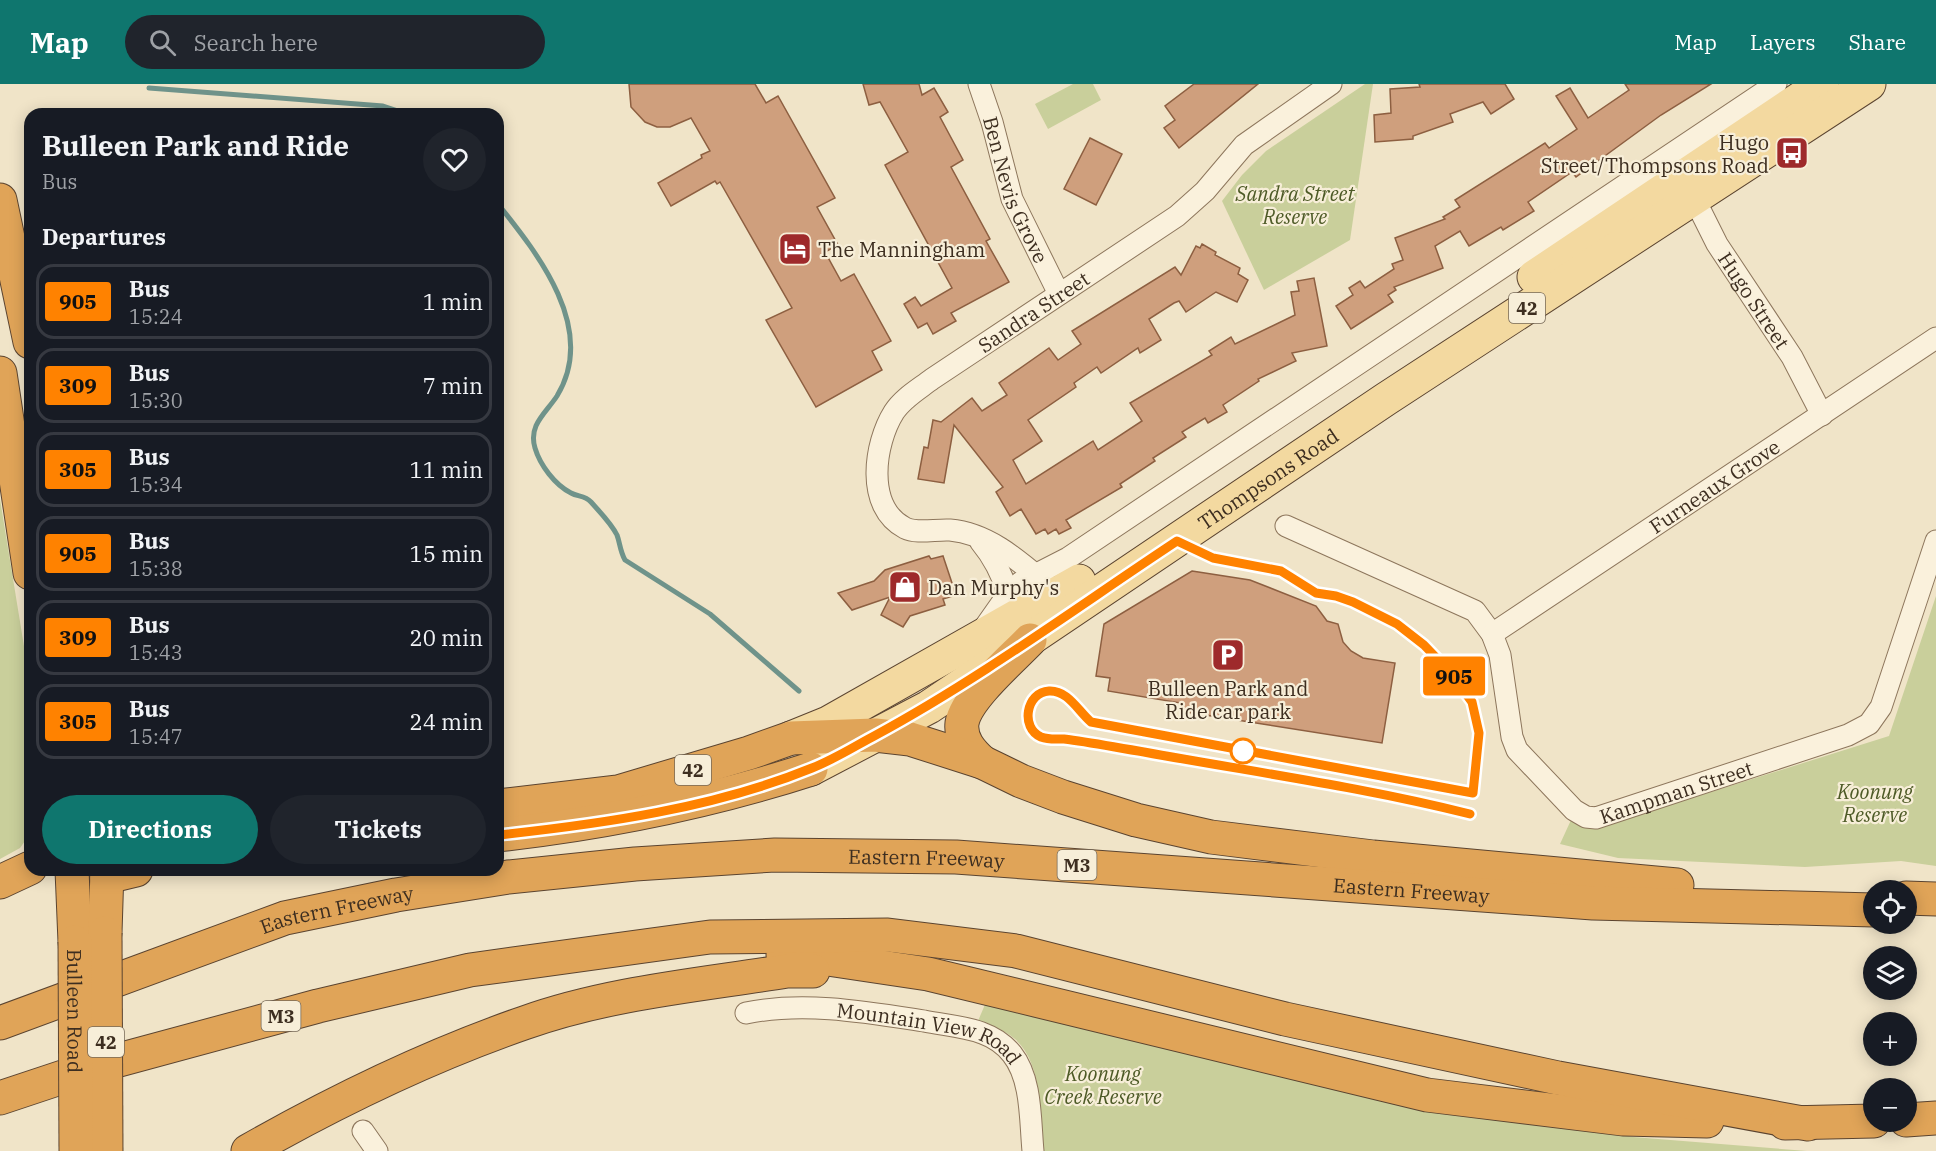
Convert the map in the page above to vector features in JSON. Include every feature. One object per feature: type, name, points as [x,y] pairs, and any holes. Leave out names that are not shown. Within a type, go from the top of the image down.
[{"type":"highway","points":[[0,200],[24,314]]},
{"type":"highway","points":[[0,373],[24,533]]},
{"type":"highway","points":[[982,762],[969,751],[963,736],[962,722],[978,694],[1030,640]]},
{"type":"highway","points":[[791,738],[875,735],[910,739],[982,762],[1021,781],[1063,797],[1136,820],[1211,837],[1372,857],[1597,878],[1863,896]]},
{"type":"highway","name":"Thompsons Road","points":[[504,805],[618,792],[749,753],[791,738]]},
{"type":"highway","name":"Thompsons Road","points":[[504,834],[605,821],[686,805],[742,791],[812,769]]},
{"type":"highway","name":"Eastern Freeway","points":[[0,1023],[285,918],[396,895],[508,878],[635,864],[775,855],[991,859],[1593,903],[1863,910]]},
{"type":"highway","points":[[0,882],[24,871]]},
{"type":"highway","name":"Bulleen Road","points":[[74,876],[90,937],[106,1151]]},
{"type":"highway","name":"Bulleen Road","points":[[76,1151],[90,937],[114,876]]},
{"type":"highway","points":[[1917,898],[1936,899]]},
{"type":"highway","points":[[1917,911],[1936,910]]},
{"type":"highway","name":"M3","points":[[0,1098],[116,1061],[318,1006],[470,970],[710,937],[888,934],[1016,951],[1297,1022],[1558,1078],[1808,1124]]},
{"type":"highway","name":"M3","points":[[470,970],[611,954],[711,951],[821,958],[928,974],[1427,1095],[1623,1119],[1808,1124],[1863,1122]]},
{"type":"highway","points":[[248,1151],[394,1076],[525,1022],[616,998],[787,971],[895,969],[928,974]]},
{"type":"highway","points":[[277,1151],[394,1076]]},
{"type":"highway","points":[[1917,1119],[1936,1118]]},
{"type":"main road","name":"Thompsons Road","points":[[812,769],[922,711],[1386,399],[1682,193],[1822,84]]},
{"type":"main road","name":"Thompsons Road","points":[[791,738],[828,723],[975,641],[1047,584],[1682,193],[1869,84]]},
{"type":"main road","points":[[902,681],[914,688],[934,685],[1030,640]]},
{"type":"street","name":"Ben Nevis Grove","points":[[979,84],[990,113],[1012,199],[1059,294]]},
{"type":"street","name":"Sandra Street","points":[[1047,584],[1012,554],[978,538],[950,530],[912,530],[896,522],[881,500],[877,461],[881,441],[895,411],[913,393],[1177,216],[1205,191],[1244,145],[1331,84]]},
{"type":"street","name":"Thompsons Road","points":[[975,641],[1008,594],[1047,584],[1054,566],[1776,84]]},
{"type":"street","name":"Hugo Street","points":[[1682,193],[1828,411]]},
{"type":"street","name":"Furneaux Grove","points":[[1492,634],[1936,338]]},
{"type":"street","name":"Kampman Street","points":[[1286,526],[1469,606],[1492,634],[1500,656],[1512,737],[1517,750],[1574,810],[1586,817],[1606,816],[1857,732],[1869,724],[1881,707],[1936,541]]},
{"type":"street","points":[[978,538],[993,557],[1002,574],[1008,594]]},
{"type":"street","name":"Mountain View Road","points":[[746,1013],[809,1008],[828,1009],[889,1016],[983,1033],[1004,1045],[1019,1063],[1026,1087],[1033,1151]]},
{"type":"street","points":[[363,1131],[377,1151]]},
{"type":"green space","points":[[1073,84],[1093,84],[1101,100],[1048,129],[1035,104]]},
{"type":"green space","name":"Sandra Street Reserve","points":[[1365,84],[1373,84],[1350,240],[1264,290],[1222,201],[1242,175],[1266,151]]},
{"type":"green space","points":[[0,499],[24,646],[24,842],[20,848],[0,859]]},
{"type":"green space","name":"Koonung Reserve","points":[[1936,596],[1936,866],[1901,861],[1805,867],[1618,858],[1560,844],[1571,820],[1606,825],[1889,736]]},
{"type":"green space","name":"Koonung Creek Reserve","points":[[992,988],[1377,1073],[1633,1137],[1807,1151],[1044,1151],[1038,1092],[1031,1062],[1015,1039],[978,1021]]},
{"type":"building","name":"The Manningham","points":[[629,84],[755,84],[766,103],[778,96],[835,198],[817,207],[838,245],[825,252],[841,281],[854,274],[891,341],[872,351],[882,370],[816,407],[766,320],[792,308],[720,182],[717,184],[715,181],[671,206],[658,183],[710,151],[691,118],[670,127],[657,127],[645,122],[631,107]]},
{"type":"building","points":[[863,84],[919,84],[922,95],[934,88],[948,112],[940,117],[963,160],[951,167],[990,239],[986,241],[1009,282],[951,313],[956,321],[933,334],[927,323],[918,328],[904,304],[915,297],[921,306],[952,288],[885,165],[908,152],[880,102],[869,105]]},
{"type":"building","points":[[1194,84],[1258,84],[1179,148],[1164,128],[1175,120],[1165,106]]},
{"type":"building","points":[[1419,84],[1505,84],[1514,99],[1491,114],[1483,102],[1450,114],[1453,122],[1413,136],[1413,139],[1375,142],[1374,115],[1391,113],[1390,89],[1420,87]]},
{"type":"building","points":[[1625,84],[1711,84],[1661,115],[1576,177],[1572,172],[1528,202],[1534,211],[1503,230],[1501,227],[1469,246],[1460,231],[1435,246],[1443,268],[1394,287],[1396,290],[1388,295],[1393,302],[1351,329],[1336,306],[1353,295],[1349,288],[1360,281],[1365,288],[1394,269],[1392,264],[1403,260],[1395,238],[1445,219],[1443,217],[1460,207],[1455,200],[1545,143],[1549,148],[1577,129],[1556,96],[1570,88],[1588,118],[1629,90]]},
{"type":"building","points":[[1090,138],[1122,154],[1096,205],[1064,189]]},
{"type":"building","points":[[1202,244],[1216,252],[1215,255],[1240,268],[1238,274],[1248,280],[1237,302],[1216,292],[1186,312],[1179,301],[1174,303],[1149,319],[1161,340],[1140,353],[1138,348],[1101,373],[1097,367],[1074,383],[1076,387],[1028,420],[1042,441],[1013,460],[1026,484],[1093,441],[1098,450],[1142,421],[1130,403],[1212,355],[1209,351],[1231,337],[1235,344],[1295,315],[1291,292],[1299,291],[1297,281],[1314,278],[1327,346],[1292,353],[1296,361],[1258,379],[1259,381],[1223,405],[1227,412],[1208,423],[1205,418],[1182,432],[1186,437],[1153,458],[1155,461],[1120,484],[1122,487],[1066,520],[1071,528],[1059,534],[1056,529],[1048,534],[1045,529],[1036,534],[1021,509],[1010,516],[996,492],[1003,487],[954,425],[944,483],[918,479],[924,447],[928,448],[933,420],[941,422],[972,398],[982,411],[1007,395],[999,383],[1049,348],[1058,360],[1081,344],[1072,331],[1175,267],[1181,275],[1196,246],[1200,248]]},
{"type":"building","name":"Dan Murphy's","points":[[929,556],[931,559],[943,556],[956,595],[943,599],[945,605],[910,616],[903,627],[881,615],[890,597],[852,610],[838,593],[874,581],[885,570]]},
{"type":"building","name":"Bulleen Park and Ride car park","points":[[1192,571],[1250,580],[1316,606],[1327,621],[1338,624],[1343,642],[1351,651],[1363,658],[1395,663],[1382,743],[1180,711],[1181,703],[1108,691],[1110,678],[1096,676],[1104,624]]},
{"type":"waterway","points":[[149,88],[389,108]]},
{"type":"waterway","points":[[504,212],[545,269],[558,294],[567,319],[571,345],[568,371],[557,396],[539,420],[534,433],[535,448],[544,468],[559,485],[589,500],[601,513],[617,535],[625,560],[710,614],[799,691]]},
{"type":"bus line","name":"905","points":[[504,834],[605,821],[686,805],[742,791],[812,769],[922,711],[1177,541],[1213,558],[1281,571],[1316,593],[1336,596],[1353,602],[1397,624],[1424,645],[1451,673],[1472,702],[1479,733],[1473,793],[1091,722],[1078,712],[1070,699],[1056,691],[1044,691],[1035,697],[1028,709],[1028,722],[1035,734],[1048,740],[1063,739],[1122,748],[1387,796],[1470,814]]},
{"type":"place","name":"Hugo Street/Thompsons Road","points":[[1792,153]]},
{"type":"place","name":"The Manningham","points":[[795,249]]},
{"type":"place","name":"Dan Murphy's","points":[[905,587]]},
{"type":"place","name":"Bulleen Park and Ride car park","points":[[1228,655]]}]
